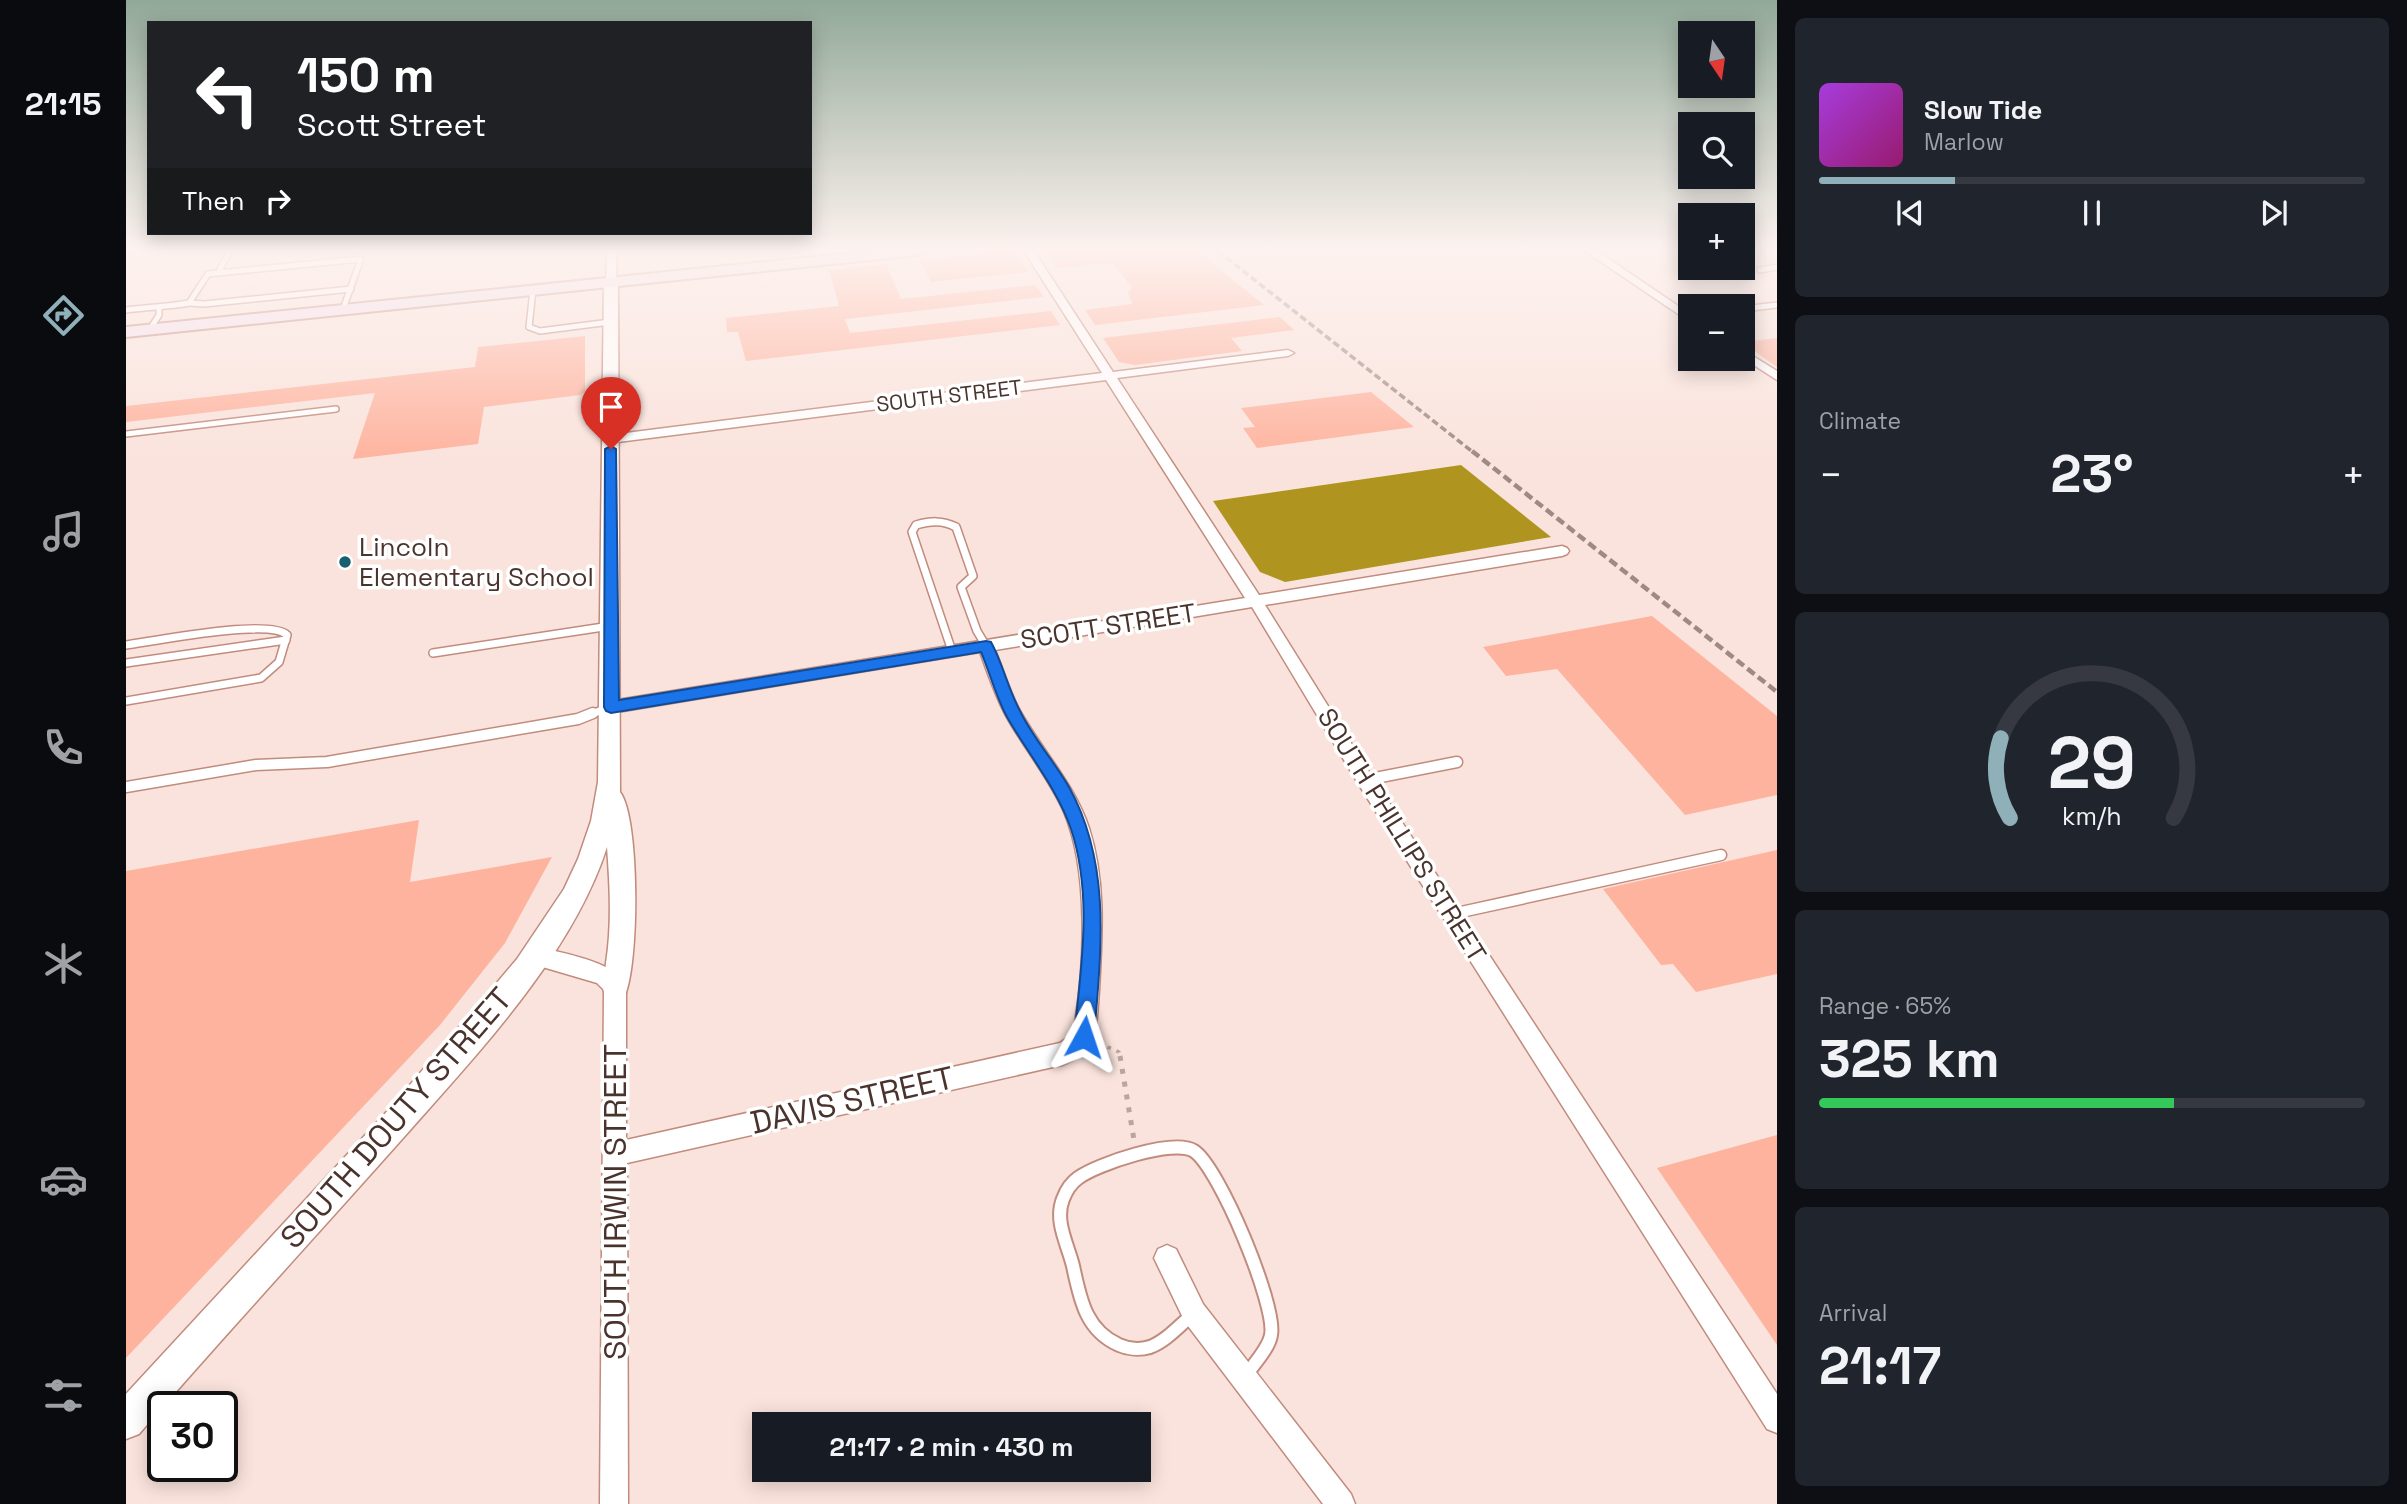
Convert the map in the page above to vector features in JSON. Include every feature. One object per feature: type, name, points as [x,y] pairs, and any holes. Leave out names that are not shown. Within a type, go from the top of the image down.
[{"type":"main road","points":[[126,332],[225,321]]},
{"type":"street","name":"SOUTH PHILLIPS STREET","points":[[1073,321],[1256,602],[1365,780],[1777,1419]]},
{"type":"street","points":[[536,956],[603,975],[615,986],[622,962],[619,837],[610,782],[611,322]]},
{"type":"street","name":"SOUTH STREET","points":[[610,439],[1288,352]]},
{"type":"street","points":[[1755,361],[1777,376]]},
{"type":"street","name":"SCOTT STREET","points":[[611,707],[1562,551]]},
{"type":"street","points":[[986,646],[1013,713],[1062,791],[1079,828],[1089,869],[1093,939],[1084,1037]]},
{"type":"street","name":"SOUTH DOUTY STREET","points":[[126,1420],[400,1120],[506,997],[536,956],[584,872],[607,809],[610,782]]},
{"type":"street","name":"SOUTH IRWIN STREET","points":[[614,1504],[615,986]]},
{"type":"street","name":"DAVIS STREET","points":[[615,1154],[1062,1054],[1072,1051],[1084,1037]]},
{"type":"street","points":[[1167,1258],[1194,1313],[1341,1504]]},
{"type":"lane","points":[[150,329],[155,321]]},
{"type":"lane","points":[[530,321],[529,327],[540,331],[611,322]]},
{"type":"lane","points":[[126,434],[336,409]]},
{"type":"lane","points":[[952,652],[912,532],[916,525],[926,522],[943,520],[956,527],[972,576],[961,587],[977,631],[986,646]]},
{"type":"lane","points":[[433,653],[612,626]]},
{"type":"lane","points":[[126,645],[256,627],[282,630],[287,635],[279,662],[261,678],[126,701]]},
{"type":"lane","points":[[126,663],[286,640]]},
{"type":"lane","points":[[126,787],[256,765],[327,762],[578,719],[611,707]]},
{"type":"lane","points":[[1365,780],[1457,762]]},
{"type":"lane","points":[[1451,914],[1721,855]]},
{"type":"lane","points":[[1194,1313],[1165,1338],[1148,1348],[1128,1349],[1097,1334],[1082,1306],[1062,1225],[1061,1203],[1070,1184],[1078,1177],[1135,1156],[1171,1148],[1194,1150],[1201,1156],[1218,1182],[1272,1317],[1271,1337],[1243,1378]]},
{"type":"path","points":[[1084,1037],[1119,1052],[1132,1121],[1135,1156]]},
{"type":"shaded area","points":[[726,321],[846,321],[850,333],[958,321],[1058,321],[1060,325],[746,361],[738,332],[727,332]]},
{"type":"shaded area","points":[[1092,321],[1127,321],[1095,325]]},
{"type":"shaded area","points":[[1245,321],[1285,321],[1294,330],[1231,338],[1242,351],[1135,365],[1119,362],[1103,338]]},
{"type":"shaded area","points":[[585,336],[585,392],[580,395],[484,407],[478,444],[353,459],[375,393],[126,422],[126,406],[475,367],[478,347]]},
{"type":"shaded area","points":[[1777,338],[1777,367],[1755,351],[1755,341]]},
{"type":"shaded area","points":[[1371,392],[1414,427],[1257,448],[1243,428],[1255,427],[1241,408]]},
{"type":"shaded area","points":[[1461,465],[1551,537],[1285,582],[1260,572],[1213,501]]},
{"type":"shaded area","points":[[1652,616],[1777,716],[1777,795],[1685,815],[1557,669],[1506,676],[1483,647]]},
{"type":"shaded area","points":[[419,820],[410,882],[552,857],[505,943],[440,1025],[126,1358],[126,871]]},
{"type":"shaded area","points":[[1777,850],[1777,974],[1696,992],[1673,964],[1661,965],[1603,889]]},
{"type":"shaded area","points":[[1777,1135],[1777,1345],[1657,1168]]},
{"type":"railway","points":[[1307,321],[1474,453]]},
{"type":"railway","points":[[1472,451],[1777,692]]},
{"type":"place","name":"Lincoln Elementary School","points":[[345,562]]},
{"type":"route","points":[[611,449],[611,707],[986,646],[1013,713],[1062,791],[1079,828],[1089,869],[1093,939],[1084,1037]]}]
